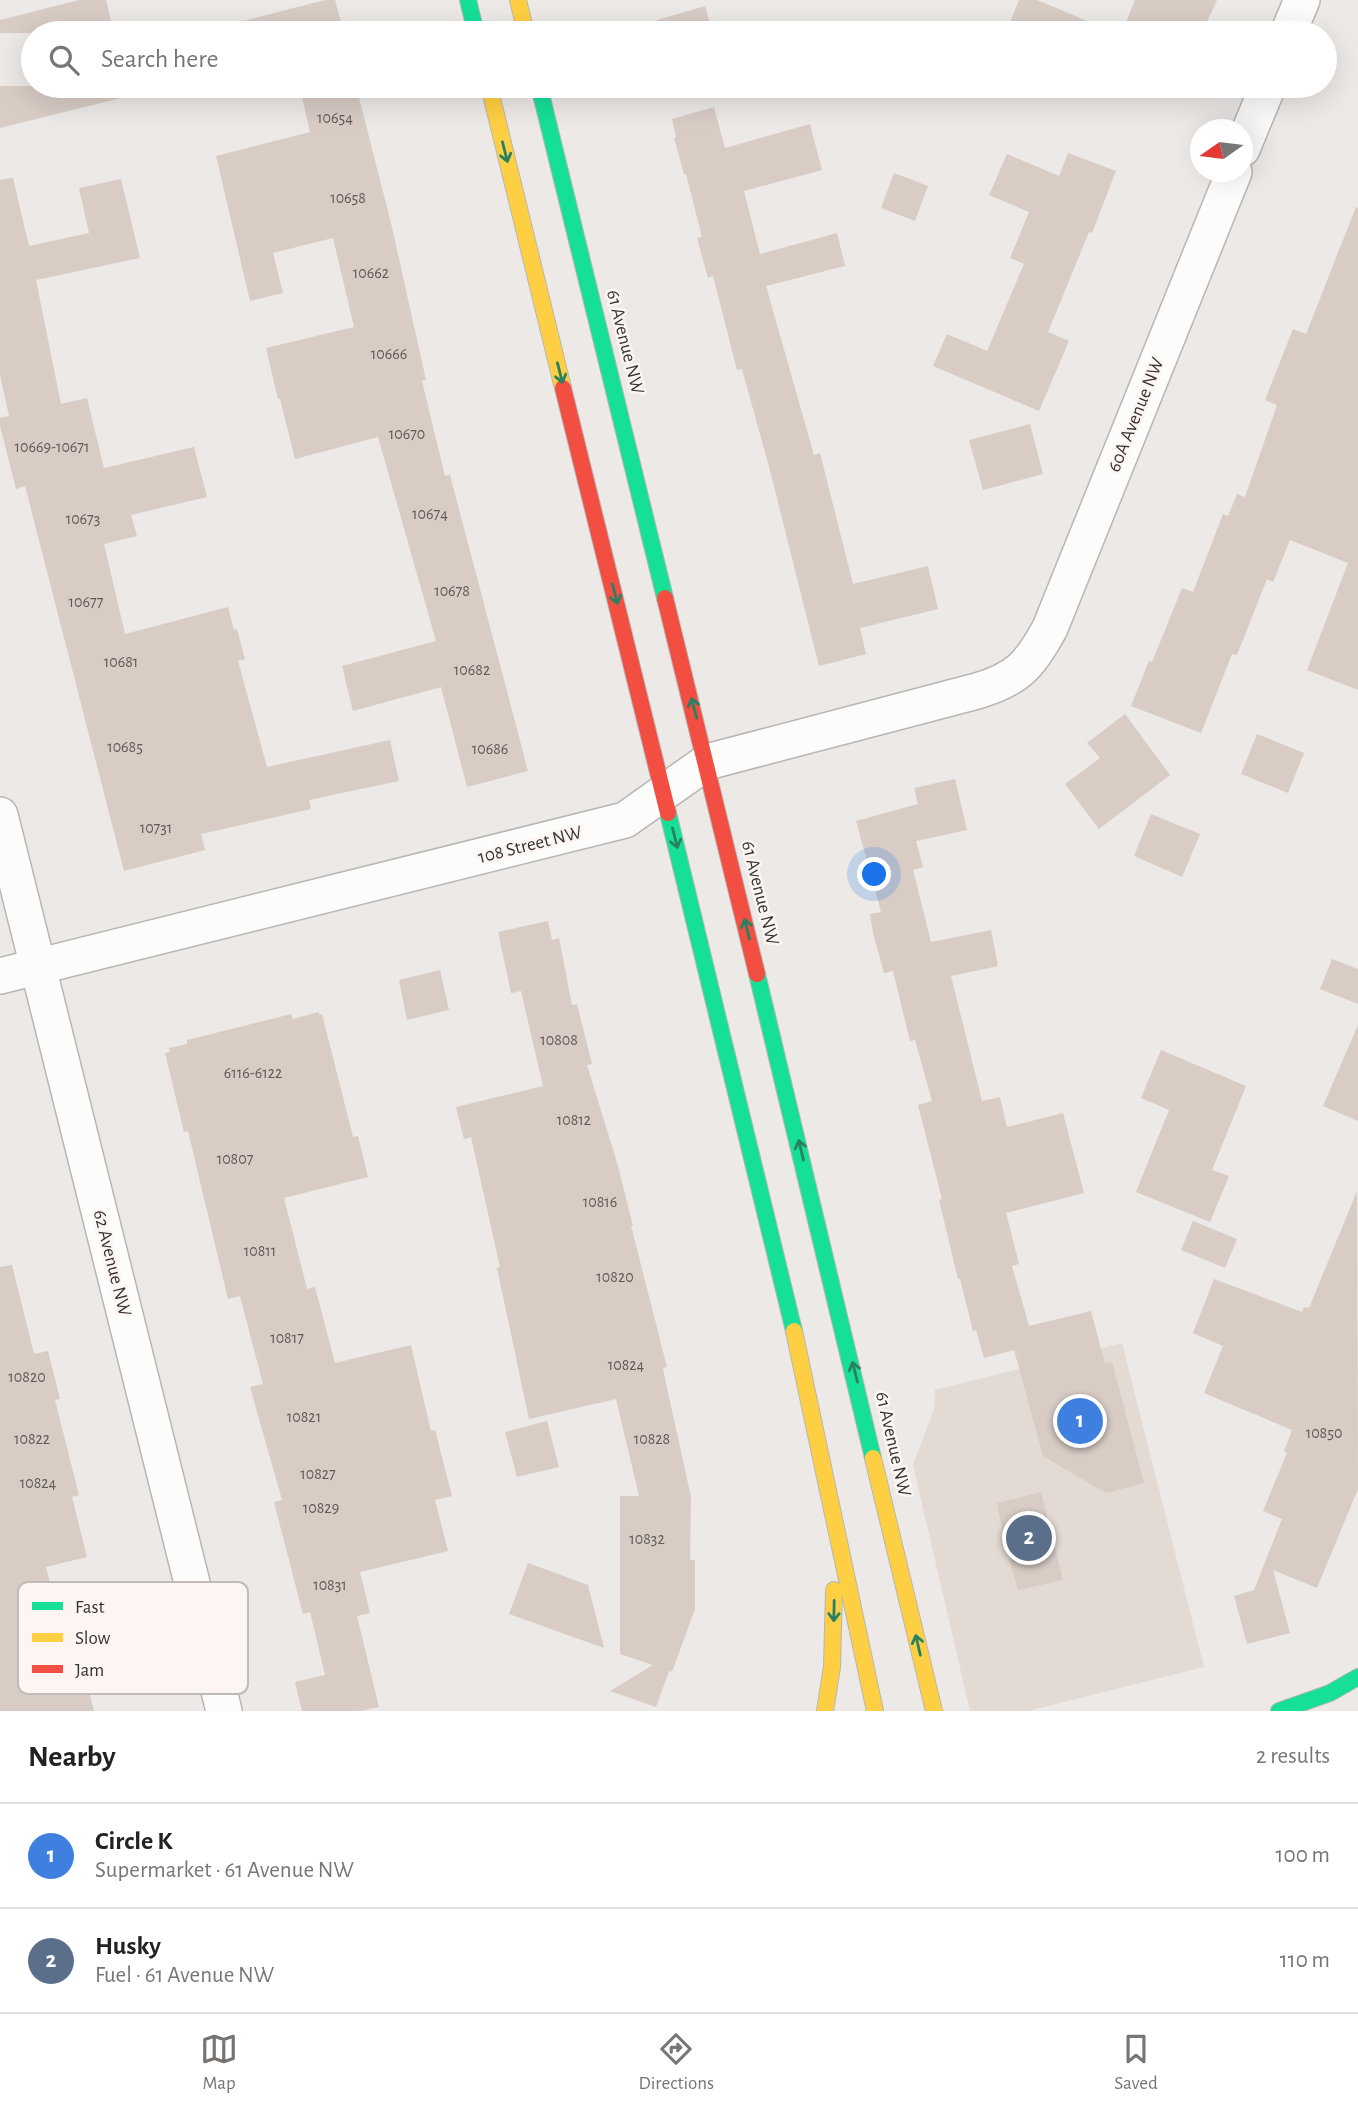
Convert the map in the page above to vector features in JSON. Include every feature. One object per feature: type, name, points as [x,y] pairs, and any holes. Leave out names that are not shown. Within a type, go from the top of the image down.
[{"type":"main road","points":[[468,0],[473,21]]},
{"type":"main road","points":[[518,0],[523,21]]},
{"type":"main road","points":[[492,98],[783,1283],[820,1446],[874,1711]]},
{"type":"main road","name":"61 Avenue NW","points":[[543,98],[871,1438],[934,1711]]},
{"type":"main road","points":[[820,1446],[834,1583],[832,1667],[825,1711]]},
{"type":"main road","points":[[1279,1711],[1327,1695],[1358,1677]]},
{"type":"street","points":[[1293,21],[1302,0]]},
{"type":"street","points":[[1253,122],[1263,98]]},
{"type":"street","name":"60A Avenue NW","points":[[1035,657],[1051,628],[1230,182]]},
{"type":"street","name":"108 Street NW","points":[[0,976],[625,820],[707,762],[988,688],[1019,673],[1035,657]]},
{"type":"street","name":"62 Avenue NW","points":[[0,815],[192,1582]]},
{"type":"street","name":"62 Avenue NW","points":[[220,1694],[224,1711]]},
{"type":"shaded area","points":[[1122,1343],[1204,1667],[1028,1711],[970,1711],[913,1465],[934,1409],[935,1390]]},
{"type":"building","points":[[79,0],[106,0],[111,21],[21,21],[21,33],[0,33],[0,20]]},
{"type":"building","points":[[325,0],[335,0],[341,21],[243,21]]},
{"type":"building","points":[[1019,0],[1037,0],[1087,21],[1011,21]]},
{"type":"building","points":[[1135,0],[1217,0],[1207,21],[1127,21]]},
{"type":"building","points":[[705,6],[709,21],[657,21]]},
{"type":"building","points":[[0,86],[21,86],[21,98],[121,98],[0,128]]},
{"type":"building","points":[[302,98],[359,98],[391,223],[426,380],[422,381],[445,476],[450,475],[528,771],[467,787],[441,687],[353,711],[342,666],[436,641],[378,437],[295,459],[278,399],[266,348],[354,327],[333,238],[273,253],[283,293],[250,301],[216,156],[310,132]]},
{"type":"building","points":[[714,107],[725,148],[810,124],[822,170],[744,191],[760,254],[837,233],[845,266],[766,286],[814,455],[820,453],[853,584],[928,566],[938,609],[860,628],[866,654],[819,666],[771,474],[742,369],[737,370],[713,276],[708,278],[697,238],[702,237],[674,138],[672,119]]},
{"type":"building","points":[[1068,153],[1116,171],[1048,332],[1069,341],[1039,411],[933,366],[947,334],[987,351],[1024,264],[1010,258],[1029,212],[989,195],[1007,154],[1059,176]]},
{"type":"building","points":[[894,173],[928,186],[915,221],[881,208]]},
{"type":"building","points":[[13,178],[29,246],[89,233],[79,188],[121,179],[140,258],[36,280],[61,404],[87,398],[104,468],[194,447],[207,497],[131,515],[137,536],[104,544],[125,634],[228,607],[245,659],[238,661],[267,767],[390,740],[399,781],[309,800],[311,809],[201,834],[205,850],[124,871],[25,486],[16,489],[0,426],[0,418],[9,416],[0,375],[0,180]]},
{"type":"building","points":[[1356,207],[1358,690],[1307,670],[1348,563],[1290,540],[1273,582],[1267,579],[1237,655],[1232,654],[1201,733],[1131,706],[1182,588],[1193,592],[1223,514],[1228,516],[1237,494],[1245,497],[1277,405],[1265,400],[1293,329],[1306,334]]},
{"type":"building","points":[[1030,424],[1043,474],[983,490],[969,440]]},
{"type":"building","points":[[1125,714],[1170,775],[1099,829],[1065,784],[1100,758],[1087,743]]},
{"type":"building","points":[[1257,734],[1304,753],[1288,793],[1241,774]]},
{"type":"building","points":[[955,779],[967,830],[916,841],[923,867],[913,870],[931,942],[991,930],[998,966],[951,976],[982,1101],[1000,1097],[1007,1127],[1063,1113],[1084,1193],[1006,1213],[1019,1264],[1012,1266],[1029,1326],[1091,1311],[1105,1364],[1112,1362],[1144,1483],[1106,1493],[1043,1456],[1014,1350],[984,1358],[958,1279],[939,1200],[942,1199],[918,1105],[932,1101],[915,1040],[910,1041],[893,971],[884,973],[873,933],[870,914],[881,912],[856,821],[918,804],[914,788]]},
{"type":"building","points":[[1151,814],[1200,834],[1182,877],[1134,856]]},
{"type":"building","points":[[548,921],[552,940],[559,938],[572,1005],[577,1004],[592,1064],[587,1065],[633,1226],[667,1367],[663,1368],[691,1497],[690,1560],[695,1560],[695,1609],[656,1707],[610,1691],[653,1665],[620,1654],[620,1496],[639,1496],[616,1399],[529,1419],[497,1268],[500,1267],[471,1137],[464,1139],[456,1107],[543,1086],[521,991],[511,993],[498,932]]},
{"type":"building","points":[[1332,959],[1358,969],[1358,1004],[1320,989]]},
{"type":"building","points":[[440,970],[449,1010],[407,1020],[399,980]]},
{"type":"building","points":[[319,1012],[319,1015],[322,1014],[353,1137],[358,1136],[368,1177],[284,1198],[307,1289],[315,1287],[335,1363],[411,1345],[431,1431],[435,1430],[452,1496],[435,1500],[448,1551],[360,1572],[370,1613],[357,1616],[379,1707],[361,1711],[302,1711],[295,1682],[325,1675],[310,1612],[303,1614],[274,1502],[282,1500],[250,1387],[263,1384],[240,1296],[228,1299],[188,1131],[184,1132],[165,1053],[170,1052],[169,1048],[187,1044],[187,1040],[291,1014],[293,1019]]},
{"type":"building","points":[[1358,1025],[1358,1121],[1323,1106]]},
{"type":"building","points":[[1161,1050],[1246,1086],[1212,1170],[1229,1176],[1210,1222],[1136,1192],[1169,1110],[1141,1098]]},
{"type":"building","points":[[1357,1191],[1358,1489],[1317,1588],[1273,1570],[1290,1633],[1247,1644],[1234,1596],[1254,1590],[1282,1519],[1263,1511],[1287,1453],[1284,1451],[1292,1430],[1204,1393],[1223,1346],[1193,1333],[1214,1279],[1302,1312],[1304,1307],[1309,1308]]},
{"type":"building","points":[[1193,1221],[1237,1239],[1225,1268],[1181,1250]]},
{"type":"building","points":[[12,1265],[34,1354],[48,1351],[60,1399],[55,1400],[79,1495],[72,1497],[87,1557],[46,1567],[50,1582],[18,1582],[18,1694],[90,1694],[94,1711],[0,1711],[0,1267]]},
{"type":"building","points":[[547,1421],[559,1467],[517,1477],[505,1432]]},
{"type":"building","points":[[1041,1492],[1063,1580],[1018,1590],[997,1503]]},
{"type":"building","points":[[528,1563],[588,1585],[604,1648],[509,1614]]},
{"type":"traffic: fast","points":[[468,0],[473,21]]},
{"type":"traffic: fast","points":[[542,98],[665,598]]},
{"type":"traffic: fast","points":[[668,813],[794,1331]]},
{"type":"traffic: fast","points":[[757,974],[873,1458]]},
{"type":"traffic: fast","points":[[1279,1711],[1330,1693],[1358,1677]]},
{"type":"traffic: slow","points":[[518,0],[523,21]]},
{"type":"traffic: slow","points":[[492,98],[563,388]]},
{"type":"traffic: slow","points":[[794,1331],[875,1711]]},
{"type":"traffic: slow","points":[[873,1458],[934,1711]]},
{"type":"traffic: slow","points":[[825,1711],[832,1667],[834,1590]]},
{"type":"traffic: jam","points":[[563,388],[668,813]]},
{"type":"traffic: jam","points":[[665,598],[757,974]]},
{"type":"place","name":"Circle K","points":[[1080,1421]]},
{"type":"place","name":"Husky","points":[[1029,1538]]}]
